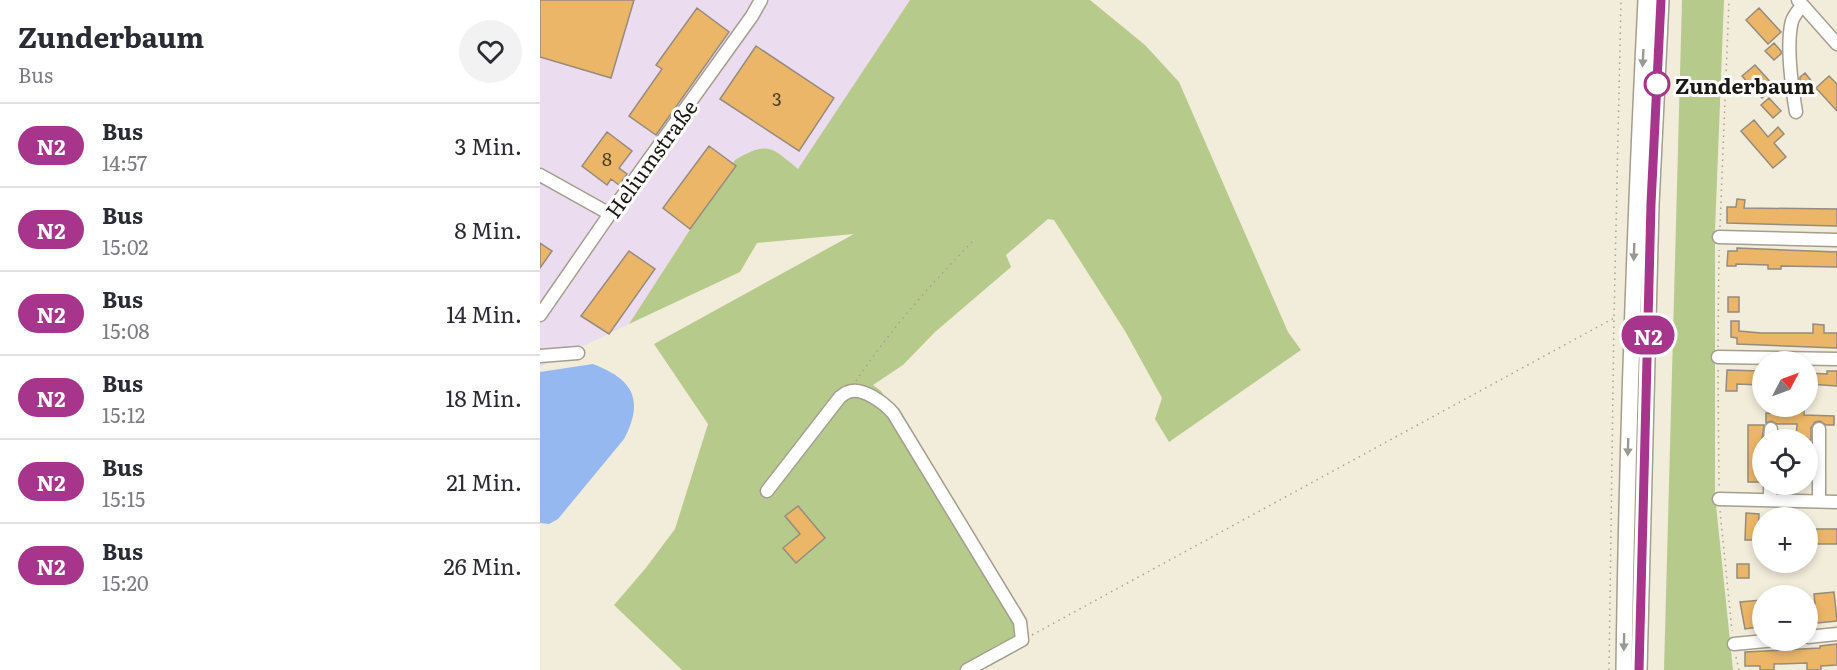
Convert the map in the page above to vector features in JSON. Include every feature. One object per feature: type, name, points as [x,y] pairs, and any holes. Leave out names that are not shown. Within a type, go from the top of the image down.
[{"type":"main road","points":[[1624,670],[1626,500],[1636,194],[1646,0]]},
{"type":"main road","points":[[1639,670],[1651,204],[1661,0]]},
{"type":"street","name":"Heliumstraße","points":[[540,315],[752,16],[761,0]]},
{"type":"street","points":[[1796,112],[1792,85],[1791,37],[1792,21],[1800,2],[1837,44]]},
{"type":"street","points":[[540,175],[610,214]]},
{"type":"street","points":[[1719,237],[1837,240]]},
{"type":"street","points":[[540,356],[578,353]]},
{"type":"street","points":[[1718,357],[1837,359]]},
{"type":"street","points":[[766,491],[840,397],[849,391],[857,391],[874,398],[893,412],[1020,622],[1022,640],[967,670]]},
{"type":"street","points":[[1819,429],[1819,501]]},
{"type":"street","points":[[1770,495],[1770,500]]},
{"type":"street","points":[[1719,499],[1837,502]]},
{"type":"street","points":[[1818,636],[1837,634]]},
{"type":"street","points":[[1734,644],[1752,642]]},
{"type":"path","points":[[1609,670],[1621,0]]},
{"type":"path","points":[[1730,0],[1719,237],[1719,499],[1734,644],[1739,670]]},
{"type":"path","points":[[849,391],[886,338],[974,240]]},
{"type":"path","points":[[1022,640],[1614,318]]},
{"type":"shaded area","points":[[540,0],[910,0],[798,170],[784,157],[735,160],[629,324],[540,367]]},
{"type":"green space","points":[[910,0],[1090,0],[1145,45],[1179,82],[1288,332],[1301,350],[1169,442],[1155,419],[1162,398],[1125,331],[1054,220],[1048,219],[1006,255],[1011,267],[935,332],[903,365],[873,385],[881,391],[1025,619],[1028,630],[1023,646],[981,670],[682,670],[614,605],[675,529],[708,424],[654,344],[854,234],[757,243],[740,272],[629,324],[735,160],[755,150],[769,149],[798,169]]},
{"type":"green space","points":[[1682,0],[1724,0],[1715,231],[1715,495],[1733,670],[1664,670]]},
{"type":"water","points":[[593,364],[617,376],[631,392],[634,413],[630,425],[624,439],[558,519],[549,524],[540,523],[540,372]]},
{"type":"building","points":[[540,0],[634,0],[611,78],[540,57]]},
{"type":"building","points":[[697,8],[729,32],[656,135],[629,116],[662,69],[656,65]]},
{"type":"building","points":[[1759,8],[1781,32],[1768,44],[1746,20]]},
{"type":"building","points":[[1774,43],[1781,54],[1774,60],[1765,51]]},
{"type":"building","points":[[756,46],[834,98],[799,151],[720,99]]},
{"type":"building","points":[[1755,65],[1775,87],[1762,98],[1742,76]]},
{"type":"building","points":[[1805,73],[1813,83],[1806,90],[1800,83],[1800,77]]},
{"type":"building","points":[[1829,76],[1837,84],[1837,111],[1816,88]]},
{"type":"building","points":[[1769,98],[1781,111],[1773,118],[1761,105]]},
{"type":"building","points":[[1754,120],[1768,137],[1778,127],[1784,134],[1774,143],[1786,157],[1773,168],[1741,131]]},
{"type":"building","points":[[607,132],[632,151],[619,168],[627,174],[619,185],[611,179],[607,185],[582,166]]},
{"type":"building","points":[[709,146],[736,166],[690,229],[663,208]]},
{"type":"building","points":[[1737,199],[1745,200],[1744,208],[1837,209],[1837,226],[1727,223],[1727,207],[1736,207]]},
{"type":"building","points":[[540,243],[552,251],[540,268]]},
{"type":"building","points":[[1737,248],[1837,252],[1837,267],[1781,266],[1781,269],[1768,269],[1768,265],[1727,266],[1728,251],[1737,251]]},
{"type":"building","points":[[629,251],[655,269],[609,334],[581,316]]},
{"type":"building","points":[[1728,297],[1739,297],[1739,312],[1728,312]]},
{"type":"building","points":[[1731,321],[1739,321],[1739,331],[1761,333],[1813,333],[1813,324],[1824,325],[1824,333],[1837,333],[1837,348],[1737,344],[1737,338],[1731,337]]},
{"type":"building","points":[[1727,370],[1752,371],[1752,385],[1737,384],[1737,391],[1726,391]]},
{"type":"building","points":[[1827,371],[1837,371],[1837,386],[1818,385],[1818,374],[1827,374]]},
{"type":"building","points":[[1834,416],[1834,425],[1826,425],[1820,421],[1815,422],[1811,429],[1797,429],[1797,424],[1777,424],[1771,421],[1766,423],[1766,417]]},
{"type":"building","points":[[1748,425],[1764,425],[1763,429],[1752,429],[1752,482],[1748,482]]},
{"type":"building","points":[[798,506],[825,538],[796,563],[783,548],[800,534],[785,516]]},
{"type":"building","points":[[1746,513],[1752,513],[1752,540],[1745,540]]},
{"type":"building","points":[[1818,529],[1837,529],[1837,544],[1818,544]]},
{"type":"building","points":[[1737,564],[1749,564],[1749,578],[1737,578]]},
{"type":"building","points":[[1834,592],[1837,621],[1818,623],[1818,594]]},
{"type":"building","points":[[1752,601],[1752,628],[1745,629],[1740,602]]},
{"type":"building","points":[[1837,644],[1837,665],[1821,666],[1821,670],[1807,670],[1807,663],[1774,664],[1774,670],[1760,670],[1760,666],[1745,666],[1745,652],[1818,651],[1820,646]]},
{"type":"bus line","name":"N2","points":[[1639,670],[1651,204],[1661,0]]},
{"type":"place","name":"Zunderbaum","points":[[1657,84]]}]
